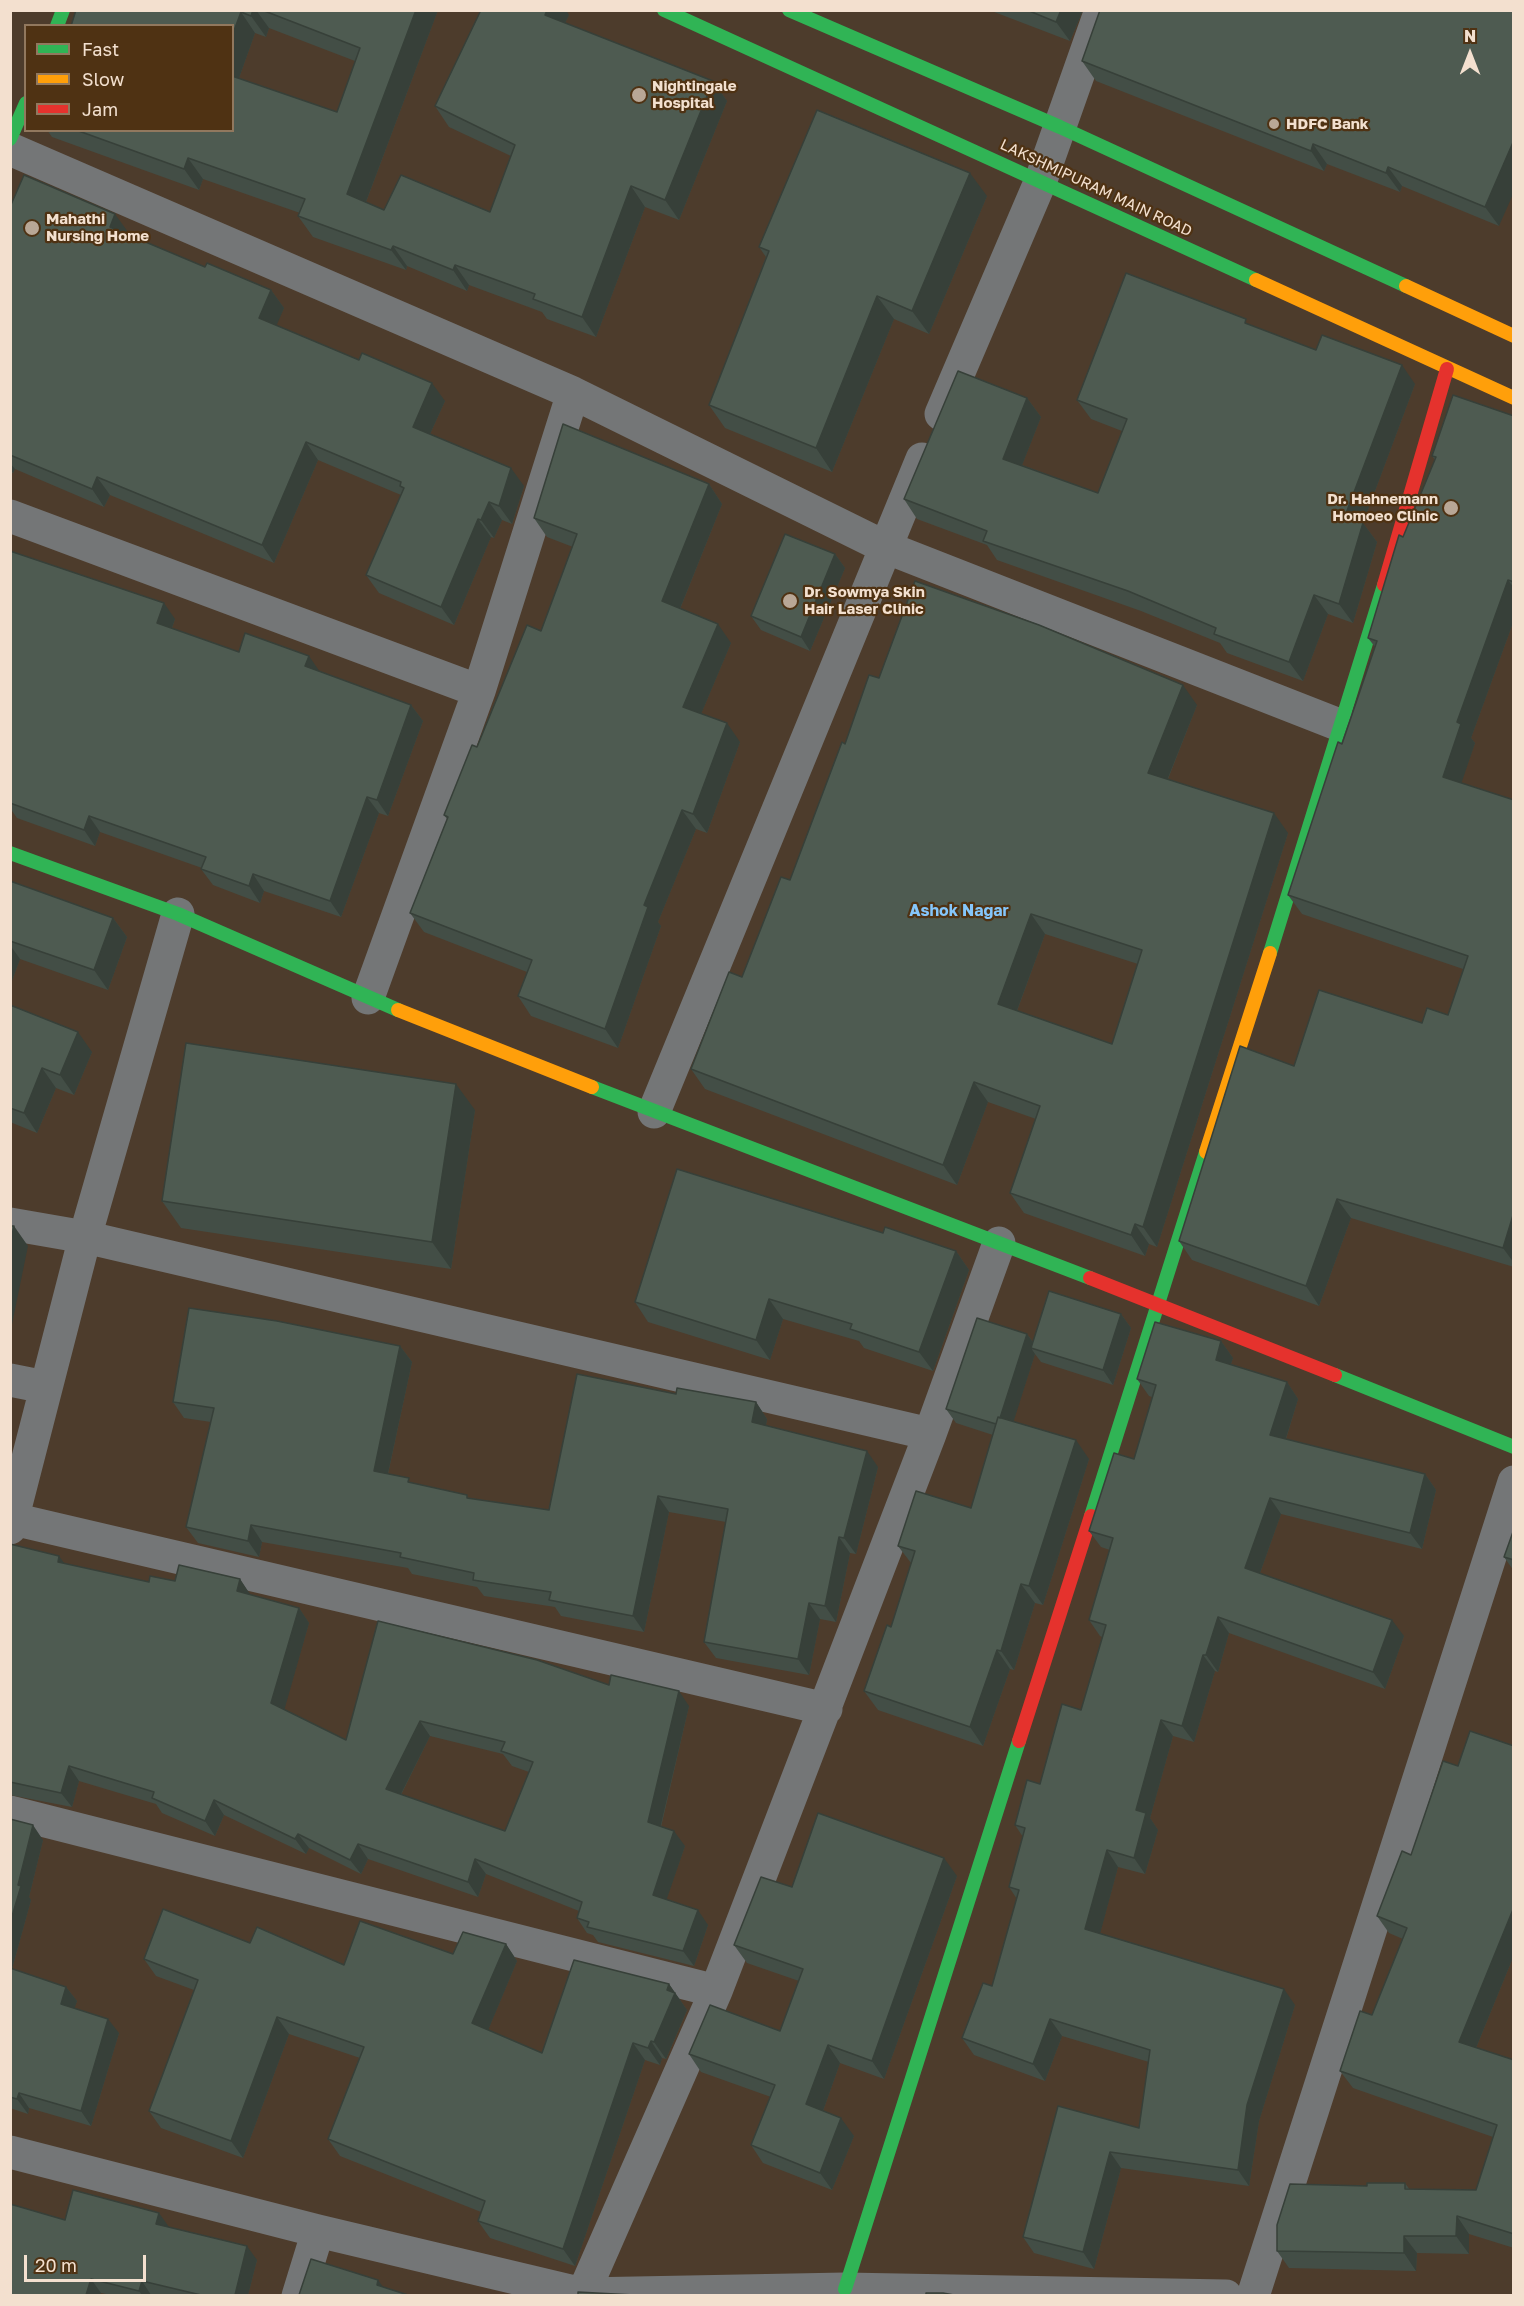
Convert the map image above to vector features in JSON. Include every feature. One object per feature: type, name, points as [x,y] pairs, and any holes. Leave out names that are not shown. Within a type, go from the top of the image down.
[{"type":"street","name":"LAKSHMIPURAM MAIN ROAD","points":[[664,10],[1041,180],[1514,398]]},
{"type":"street","points":[[789,10],[1060,128],[1514,336]]},
{"type":"street","points":[[654,1112],[885,547],[1041,180],[1101,10]]},
{"type":"street","points":[[10,139],[24,108]]},
{"type":"street","points":[[10,149],[573,393],[885,547],[1342,726]]},
{"type":"street","points":[[845,2289],[1342,726],[1447,369]]},
{"type":"street","points":[[368,998],[479,692],[573,393]]},
{"type":"street","points":[[10,516],[479,692]]},
{"type":"street","points":[[10,853],[178,914],[368,998],[654,1112],[1158,1304],[1514,1447]]},
{"type":"street","points":[[178,914],[85,1238],[45,1387],[12,1524],[826,1709]]},
{"type":"street","points":[[10,1224],[85,1238],[930,1434]]},
{"type":"street","points":[[583,2294],[716,1991],[826,1709],[999,1244]]},
{"type":"street","points":[[10,1380],[45,1387]]},
{"type":"street","points":[[1253,2295],[1514,1482]]},
{"type":"street","points":[[10,1812],[716,1991]]},
{"type":"street","points":[[10,2152],[318,2231],[583,2294],[773,2293],[845,2289],[1227,2295]]},
{"type":"street","points":[[298,2295],[318,2231]]},
{"type":"building","points":[[76,10],[253,10],[251,16],[241,12],[234,31],[234,24],[72,24]]},
{"type":"building","points":[[262,10],[416,10],[347,194],[384,210],[401,175],[490,212],[515,145],[435,106],[481,10],[547,10],[545,15],[713,81],[665,200],[631,186],[582,317],[533,299],[535,294],[455,265],[453,270],[393,246],[391,250],[298,216],[305,199],[188,158],[184,169],[82,132],[234,132],[234,77],[337,112],[360,48]]},
{"type":"building","points":[[1027,10],[1061,10],[1056,22]]},
{"type":"building","points":[[1100,10],[1514,10],[1514,140],[1485,207],[1388,167],[1386,173],[1313,144],[1311,151],[1082,61]]},
{"type":"building","points":[[817,110],[970,173],[912,311],[877,296],[816,448],[709,405],[769,251],[759,247]]},
{"type":"building","points":[[24,175],[115,214],[110,227],[205,267],[207,263],[271,290],[259,318],[359,360],[362,353],[432,383],[413,427],[511,468],[499,506],[489,502],[481,520],[478,519],[441,607],[366,575],[404,488],[400,486],[401,482],[306,442],[262,545],[97,477],[92,489],[10,455],[10,207]]},
{"type":"building","points":[[1126,273],[1246,319],[1245,323],[1316,350],[1322,335],[1402,365],[1345,516],[1363,523],[1339,604],[1314,595],[1289,662],[1214,634],[1216,628],[1128,591],[983,541],[987,531],[904,499],[958,371],[1027,398],[1003,459],[1098,493],[1127,419],[1077,400]]},
{"type":"building","points":[[1453,395],[1514,416],[1514,582],[1508,580],[1457,722],[1461,724],[1443,777],[1514,800],[1514,1212],[1503,1248],[1337,1199],[1306,1286],[1179,1241],[1240,1046],[1294,1066],[1319,990],[1422,1023],[1427,1008],[1448,1015],[1468,956],[1288,895],[1338,742],[1342,744],[1377,641],[1368,638],[1399,535],[1403,537],[1436,457],[1432,456]]},
{"type":"building","points":[[563,424],[709,484],[662,601],[718,624],[683,707],[727,723],[693,814],[682,810],[644,905],[648,907],[605,1029],[518,996],[532,960],[410,913],[448,817],[444,815],[472,745],[477,747],[527,625],[541,631],[577,534],[534,518]]},
{"type":"building","points":[[785,534],[835,554],[801,637],[751,616]]},
{"type":"building","points":[[10,551],[164,603],[157,623],[239,652],[245,633],[309,656],[305,666],[411,705],[377,800],[367,797],[330,901],[253,874],[249,886],[201,869],[206,857],[89,816],[84,830],[10,803]]},
{"type":"building","points":[[915,581],[1039,625],[1183,685],[1148,773],[1274,813],[1143,1227],[1135,1224],[1131,1235],[1010,1193],[1040,1106],[974,1082],[943,1165],[691,1069],[729,972],[742,977],[781,877],[790,880],[842,742],[845,744],[869,675],[879,678]],"holes":[[[1031,914],[1142,950],[1112,1044],[998,1004]]]},
{"type":"building","points":[[10,881],[113,918],[94,970],[10,941]]},
{"type":"building","points":[[10,1005],[78,1032],[60,1075],[42,1068],[24,1113],[10,1108]]},
{"type":"building","points":[[186,1043],[456,1084],[432,1242],[162,1201]]},
{"type":"building","points":[[677,1169],[883,1233],[885,1227],[956,1251],[919,1352],[850,1329],[852,1324],[769,1299],[756,1340],[635,1302]]},
{"type":"building","points":[[10,1226],[14,1226],[10,1244]]},
{"type":"building","points":[[1049,1291],[1121,1314],[1103,1370],[1031,1348]]},
{"type":"building","points":[[189,1308],[277,1321],[400,1346],[374,1471],[409,1478],[408,1482],[467,1495],[467,1498],[549,1510],[577,1374],[676,1394],[677,1388],[756,1402],[752,1422],[867,1451],[844,1538],[839,1537],[825,1606],[809,1603],[798,1659],[704,1642],[728,1509],[658,1496],[633,1616],[549,1600],[551,1592],[473,1580],[474,1573],[400,1557],[401,1553],[251,1525],[248,1541],[186,1527],[214,1408],[173,1402]]},
{"type":"building","points":[[977,1318],[1027,1334],[1000,1418],[998,1417],[996,1424],[946,1409]]},
{"type":"building","points":[[1155,1322],[1221,1341],[1216,1360],[1287,1382],[1270,1435],[1425,1474],[1410,1533],[1270,1498],[1245,1568],[1392,1620],[1373,1672],[1218,1617],[1206,1655],[1203,1655],[1182,1726],[1161,1720],[1136,1810],[1146,1813],[1134,1858],[1107,1850],[1085,1929],[1284,1989],[1247,2105],[1238,2170],[1110,2152],[1083,2252],[1023,2237],[1058,2106],[1139,2128],[1150,2050],[1050,2019],[1033,2064],[962,2038],[983,1983],[992,1986],[1019,1890],[1009,1887],[1025,1828],[1015,1825],[1027,1780],[1040,1784],[1062,1704],[1081,1710],[1106,1625],[1089,1620],[1113,1538],[1089,1531],[1114,1453],[1134,1459],[1156,1385],[1137,1379]]},
{"type":"building","points":[[998,1417],[1076,1440],[1029,1586],[1021,1584],[1001,1651],[997,1650],[970,1727],[864,1691],[887,1625],[891,1627],[915,1551],[898,1546],[916,1491],[971,1508]]},
{"type":"building","points":[[1514,1529],[1514,1560],[1504,1557]]},
{"type":"building","points":[[10,1544],[59,1556],[58,1562],[149,1582],[150,1576],[175,1581],[179,1565],[240,1579],[237,1591],[299,1608],[271,1703],[346,1740],[378,1621],[537,1660],[609,1685],[611,1675],[679,1691],[648,1822],[674,1831],[653,1895],[698,1910],[683,1951],[587,1927],[589,1922],[577,1918],[582,1902],[475,1859],[468,1882],[358,1844],[350,1860],[298,1834],[295,1839],[214,1800],[205,1821],[152,1798],[154,1792],[69,1766],[61,1793],[10,1782]],"holes":[[[420,1721],[505,1742],[501,1751],[533,1762],[505,1831],[386,1789]]]},
{"type":"building","points":[[1470,1731],[1514,1746],[1514,1907],[1459,2042],[1514,2060],[1514,2234],[1457,2216],[1456,2236],[1404,2236],[1404,2253],[1277,2251],[1277,2225],[1290,2184],[1367,2186],[1367,2183],[1405,2183],[1405,2189],[1476,2190],[1497,2125],[1340,2071],[1360,2011],[1372,2015],[1407,1928],[1377,1916],[1402,1851],[1411,1855],[1443,1761],[1458,1766]]},
{"type":"building","points":[[818,1813],[944,1858],[872,2061],[828,2045],[806,2104],[841,2118],[820,2173],[751,2145],[775,2085],[689,2054],[710,2005],[780,2031],[803,1969],[734,1945],[761,1877],[792,1887]]},
{"type":"building","points":[[10,1819],[33,1825],[18,1885],[21,1886],[10,1923]]},
{"type":"building","points":[[163,1909],[250,1943],[257,1927],[344,1965],[360,1921],[453,1954],[463,1932],[506,1944],[472,2023],[542,2053],[574,1960],[669,1984],[667,1990],[675,1993],[654,2042],[651,2041],[648,2048],[633,2043],[563,2249],[478,2221],[485,2201],[328,2139],[364,2047],[277,2017],[231,2141],[149,2111],[198,1980],[144,1959]]},
{"type":"building","points":[[10,1968],[66,1987],[61,2004],[108,2019],[81,2111],[19,2093],[17,2099],[10,2097]]},
{"type":"building","points":[[73,2190],[159,2213],[156,2224],[247,2246],[235,2295],[201,2295],[142,2281],[139,2291],[91,2279],[86,2295],[10,2295],[10,2204],[65,2220]]},
{"type":"building","points":[[311,2259],[378,2280],[377,2285],[408,2295],[299,2295]]},
{"type":"building","points":[[578,2292],[634,2295],[578,2295]]},
{"type":"building","points":[[926,2293],[943,2293],[954,2295],[926,2295]]},
{"type":"traffic: fast","points":[[58,24],[63,10]]},
{"type":"traffic: fast","points":[[664,10],[1256,280]]},
{"type":"traffic: fast","points":[[789,10],[1060,127],[1406,286]]},
{"type":"traffic: fast","points":[[10,139],[24,108]]},
{"type":"traffic: fast","points":[[1270,953],[1384,585]]},
{"type":"traffic: fast","points":[[10,853],[178,914],[398,1010]]},
{"type":"traffic: fast","points":[[592,1087],[1090,1278]]},
{"type":"traffic: fast","points":[[1091,1516],[1206,1152]]},
{"type":"traffic: fast","points":[[1335,1375],[1514,1447]]},
{"type":"traffic: fast","points":[[845,2289],[1019,1741]]},
{"type":"traffic: slow","points":[[1256,280],[1514,398]]},
{"type":"traffic: slow","points":[[1406,286],[1514,336]]},
{"type":"traffic: slow","points":[[1206,1152],[1270,953]]},
{"type":"traffic: slow","points":[[398,1010],[592,1087]]},
{"type":"traffic: jam","points":[[1384,585],[1447,369]]},
{"type":"traffic: jam","points":[[1090,1278],[1335,1375]]},
{"type":"traffic: jam","points":[[1019,1741],[1091,1516]]},
{"type":"place","name":"Nightingale Hospital","points":[[639,95]]},
{"type":"place","name":"HDFC Bank","points":[[1274,124]]},
{"type":"place","name":"Mahathi Nursing Home","points":[[32,228]]},
{"type":"place","name":"Dr. Hahnemann Homoeo Clinic","points":[[1451,508]]},
{"type":"place","name":"Dr. Sowmya Skin Hair Laser Clinic","points":[[790,601]]},
{"type":"district","name":"Ashok Nagar","points":[[959,911]]}]
